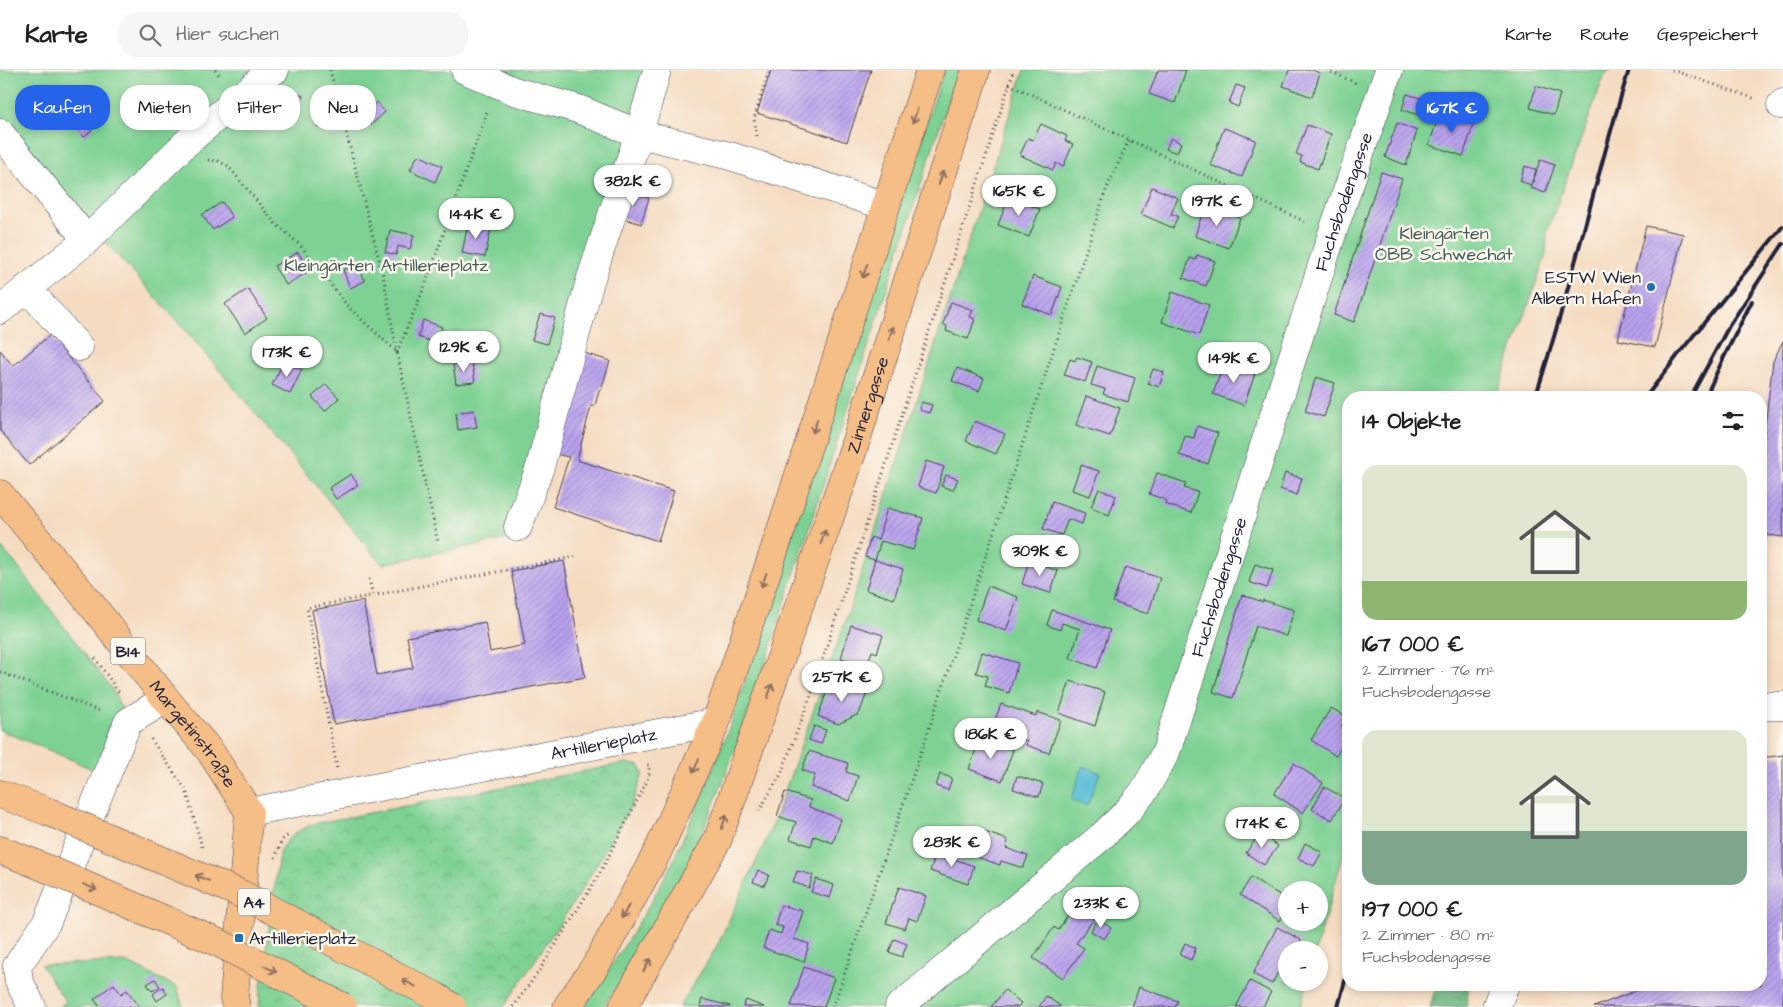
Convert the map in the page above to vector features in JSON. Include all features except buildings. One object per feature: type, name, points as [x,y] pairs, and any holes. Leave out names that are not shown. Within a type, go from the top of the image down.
[{"type":"main road","points":[[567,1007],[596,965],[657,853],[716,722],[778,539],[930,70]]},
{"type":"main road","name":"Zinnergasse","points":[[623,1007],[718,839],[849,462],[976,70]]},
{"type":"main road","name":"Margetinstraße","points":[[0,494],[210,752],[249,812]]},
{"type":"main road","name":"A4","points":[[0,794],[49,812],[241,894],[435,996],[452,1007]]},
{"type":"main road","points":[[236,1007],[234,998],[249,812]]},
{"type":"main road","points":[[0,850],[220,943],[344,1007]]},
{"type":"street","points":[[0,310],[87,240],[185,144],[264,77],[275,70]]},
{"type":"street","points":[[465,70],[514,91],[578,108],[638,134],[730,156],[886,206]]},
{"type":"street","points":[[518,527],[540,467],[590,282],[657,70]]},
{"type":"street","name":"Fuchsbodengasse","points":[[899,1007],[1102,836],[1127,812],[1144,791],[1166,752],[1332,234],[1389,70]]},
{"type":"street","points":[[0,133],[87,240]]},
{"type":"street","points":[[27,288],[79,347]]},
{"type":"street","points":[[32,1007],[19,981],[17,966],[47,922],[128,722],[166,699]]},
{"type":"street","points":[[1767,706],[1783,706]]},
{"type":"street","name":"Artillerieplatz","points":[[249,812],[716,722]]},
{"type":"street","points":[[1496,1007],[1503,991]]},
{"type":"path","points":[[330,70],[383,276],[397,352],[438,544]]},
{"type":"path","points":[[758,165],[763,151],[756,134],[754,119],[770,70]]},
{"type":"path","points":[[1672,70],[1743,95],[1782,104]]},
{"type":"path","points":[[397,352],[426,283],[497,84]]},
{"type":"path","points":[[1009,84],[1332,234]]},
{"type":"path","points":[[834,1007],[930,726],[1106,190],[1128,140]]},
{"type":"path","points":[[185,144],[196,159],[218,161],[228,166],[275,223],[300,245],[349,308],[397,352]]},
{"type":"path","points":[[342,794],[307,608],[575,557]]},
{"type":"path","points":[[369,579],[372,595]]},
{"type":"path","points":[[0,672],[128,722]]},
{"type":"path","points":[[513,1007],[539,971],[571,920],[599,875],[622,832],[649,774],[649,765],[643,763]]},
{"type":"path","points":[[274,861],[282,840],[294,830]]},
{"type":"green space","name":"Kleingärten Artillerieplatz","points":[[0,70],[648,70],[508,539],[382,564],[187,332],[78,212],[0,116]]},
{"type":"green space","points":[[944,70],[958,70],[765,664],[722,783],[684,873],[640,951],[603,1007],[585,1007],[641,918],[672,863],[704,791],[733,718]]},
{"type":"green space","name":"Kleingärten ÖBB Schwechat","points":[[1024,70],[1610,70],[1604,76],[1547,232],[1546,255],[1498,391],[1342,391],[1342,859],[1328,908],[1328,881],[1278,881],[1278,931],[1321,931],[1319,941],[1278,941],[1278,991],[1305,991],[1300,1007],[679,1007],[716,948],[772,827],[850,608]]},
{"type":"green space","points":[[0,546],[112,689],[124,714],[98,772],[0,730]]},
{"type":"green space","points":[[626,763],[640,766],[643,774],[631,806],[578,896],[504,1007],[259,1007],[279,854],[288,839],[297,832],[313,824]]},
{"type":"green space","points":[[126,962],[177,987],[183,1007],[59,1007],[66,1002],[41,965]]},
{"type":"green space","points":[[1434,991],[1468,991],[1466,1007],[1430,1007]]},
{"type":"water","points":[[1083,766],[1100,773],[1087,806],[1071,800]]},
{"type":"railway","points":[[1537,391],[1629,70]]},
{"type":"railway","points":[[1650,391],[1783,226]]},
{"type":"railway","points":[[1694,391],[1729,326],[1783,244]]},
{"type":"railway","points":[[1708,391],[1752,301]]},
{"type":"railway","points":[[1338,1007],[1342,991]]},
{"type":"place","name":"ESTW Wien Albern Hafen","points":[[1651,287]]},
{"type":"place","name":"Artillerieplatz","points":[[239,938]]}]
